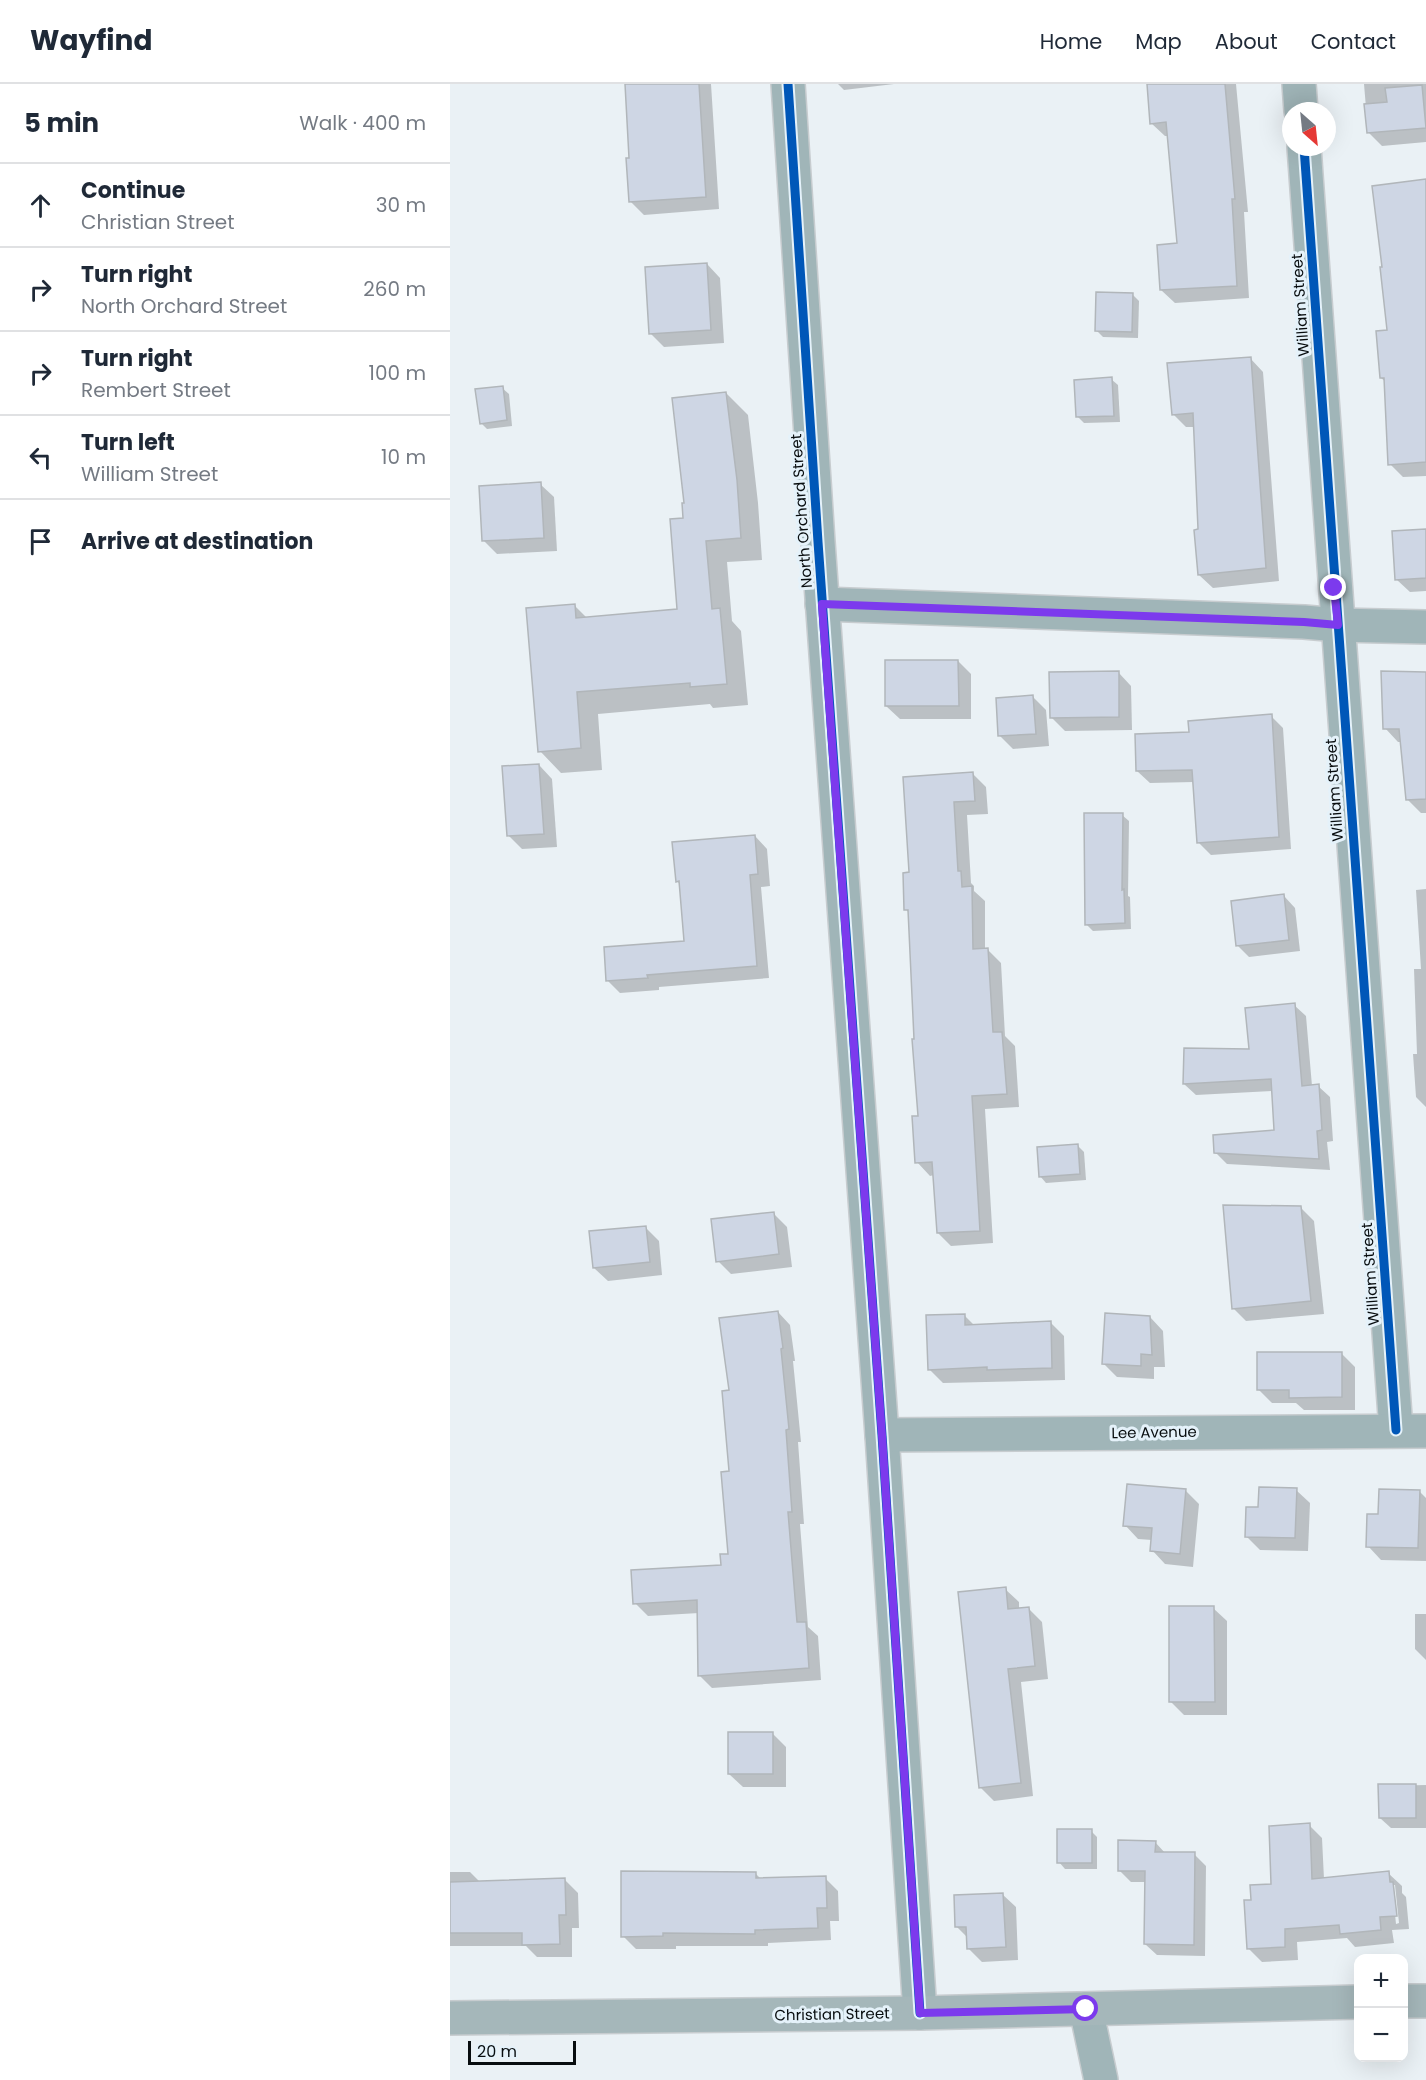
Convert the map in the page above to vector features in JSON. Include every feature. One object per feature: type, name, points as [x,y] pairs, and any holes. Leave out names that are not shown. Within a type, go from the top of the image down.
[{"type":"main road","points":[[1408,2001],[1426,2001]]},
{"type":"main road","name":"Christian Street","points":[[450,2018],[920,2013],[1354,2002]]},
{"type":"street","name":"North Orchard Street","points":[[788,84],[920,2013]]},
{"type":"street","points":[[1299,84],[1300,102]]},
{"type":"street","name":"William Street","points":[[1305,156],[1338,625],[1411,1430]]},
{"type":"street","points":[[822,604],[1426,627]]},
{"type":"street","name":"Lee Avenue","points":[[882,1435],[1411,1430]]},
{"type":"street","points":[[1086,2009],[1101,2080]]},
{"type":"building","points":[[625,84],[699,84],[706,197],[629,202]]},
{"type":"building","points":[[1147,84],[1225,84],[1235,199],[1232,199],[1237,286],[1160,290],[1157,245],[1177,243],[1166,122],[1150,124]]},
{"type":"building","points":[[1422,85],[1426,128],[1367,133],[1364,104],[1387,102],[1385,88]]},
{"type":"building","points":[[1426,179],[1426,462],[1388,465],[1384,378],[1380,378],[1376,331],[1387,330],[1372,186]]},
{"type":"building","points":[[707,263],[711,330],[649,334],[645,267]]},
{"type":"building","points":[[1096,292],[1133,293],[1132,332],[1095,331]]},
{"type":"building","points":[[1251,357],[1266,568],[1198,575],[1194,530],[1198,529],[1193,413],[1172,415],[1167,363]]},
{"type":"building","points":[[1112,377],[1114,416],[1076,417],[1074,380]]},
{"type":"building","points":[[503,386],[507,420],[480,424],[475,389]]},
{"type":"building","points":[[726,392],[737,480],[741,538],[706,541],[712,609],[720,608],[727,684],[690,687],[690,683],[577,692],[581,748],[538,752],[526,608],[575,604],[576,618],[677,609],[670,519],[683,518],[682,503],[684,503],[672,398]]},
{"type":"building","points":[[541,482],[544,538],[482,541],[479,486]]},
{"type":"building","points":[[1426,529],[1426,578],[1395,580],[1392,531]]},
{"type":"building","points":[[885,660],[958,660],[959,706],[885,706]]},
{"type":"building","points":[[1119,671],[1119,717],[1050,718],[1049,672]]},
{"type":"building","points":[[1381,671],[1426,672],[1426,799],[1406,800],[1399,729],[1383,729]]},
{"type":"building","points":[[1033,695],[1036,734],[998,736],[996,698]]},
{"type":"building","points":[[1272,714],[1279,837],[1197,843],[1192,770],[1136,771],[1135,734],[1189,732],[1188,721]]},
{"type":"building","points":[[539,764],[544,834],[507,836],[502,766]]},
{"type":"building","points":[[973,772],[975,801],[954,802],[958,871],[961,871],[962,887],[972,886],[973,949],[988,948],[993,1032],[1002,1032],[1007,1094],[972,1096],[980,1231],[937,1233],[932,1162],[915,1163],[912,1116],[918,1116],[912,1039],[914,1039],[908,910],[904,910],[903,873],[909,872],[903,777]]},
{"type":"building","points":[[1084,813],[1123,813],[1122,890],[1124,889],[1125,923],[1085,925]]},
{"type":"building","points":[[755,835],[758,874],[750,875],[757,966],[647,975],[648,978],[606,981],[604,947],[684,941],[679,881],[676,882],[672,842]]},
{"type":"building","points":[[1284,894],[1289,940],[1236,946],[1231,901]]},
{"type":"building","points":[[1295,1003],[1302,1086],[1319,1084],[1322,1130],[1317,1131],[1319,1159],[1214,1153],[1213,1135],[1274,1130],[1271,1079],[1183,1084],[1184,1048],[1249,1049],[1245,1008]]},
{"type":"building","points":[[1078,1144],[1080,1174],[1039,1177],[1037,1147]]},
{"type":"building","points":[[1223,1205],[1301,1206],[1311,1301],[1232,1309]]},
{"type":"building","points":[[774,1212],[779,1254],[716,1262],[711,1219]]},
{"type":"building","points":[[646,1226],[650,1262],[593,1268],[589,1231]]},
{"type":"building","points":[[778,1311],[789,1429],[786,1430],[792,1512],[788,1512],[797,1622],[806,1622],[809,1668],[698,1676],[697,1600],[633,1604],[631,1570],[721,1565],[720,1554],[728,1554],[721,1472],[729,1471],[722,1391],[729,1390],[719,1318]]},
{"type":"building","points":[[1105,1313],[1150,1316],[1152,1355],[1141,1354],[1141,1366],[1102,1364]]},
{"type":"building","points":[[965,1314],[965,1325],[1051,1321],[1052,1368],[987,1370],[987,1367],[928,1370],[926,1315]]},
{"type":"building","points":[[1257,1352],[1342,1352],[1342,1397],[1289,1398],[1289,1390],[1257,1390]]},
{"type":"building","points":[[1127,1484],[1186,1489],[1180,1554],[1150,1551],[1152,1528],[1123,1526]]},
{"type":"building","points":[[1259,1487],[1297,1488],[1295,1538],[1245,1537],[1246,1507],[1258,1507]]},
{"type":"building","points":[[1379,1489],[1420,1490],[1418,1548],[1366,1547],[1367,1514],[1378,1514]]},
{"type":"building","points":[[1006,1587],[1008,1609],[1029,1607],[1035,1666],[1008,1669],[1021,1783],[979,1788],[958,1592]]},
{"type":"building","points":[[1169,1606],[1214,1606],[1215,1702],[1169,1702]]},
{"type":"building","points":[[728,1732],[773,1732],[773,1774],[728,1774]]},
{"type":"building","points":[[1378,1784],[1416,1784],[1416,1818],[1379,1818]]},
{"type":"building","points":[[1310,1823],[1312,1879],[1389,1871],[1390,1882],[1393,1882],[1397,1916],[1380,1917],[1381,1930],[1340,1934],[1339,1925],[1285,1929],[1285,1947],[1247,1949],[1244,1900],[1251,1900],[1250,1885],[1271,1884],[1269,1826]]},
{"type":"building","points":[[1057,1829],[1092,1829],[1092,1863],[1057,1863]]},
{"type":"building","points":[[1118,1840],[1156,1841],[1155,1852],[1195,1852],[1194,1945],[1144,1944],[1145,1871],[1118,1871]]},
{"type":"building","points":[[621,1871],[756,1872],[756,1878],[826,1876],[827,1908],[817,1908],[818,1928],[755,1930],[755,1934],[663,1933],[663,1936],[621,1937]]},
{"type":"building","points":[[565,1878],[566,1915],[559,1915],[560,1944],[522,1945],[522,1933],[450,1933],[450,1882]]},
{"type":"building","points":[[1003,1893],[1006,1947],[967,1949],[966,1927],[955,1927],[954,1895]]},
{"type":"cycle path","points":[[788,84],[920,2013]]},
{"type":"cycle path","points":[[1305,156],[1396,1430]]},
{"type":"route","points":[[1086,2009],[920,2013],[882,1435],[822,604],[1028,610],[1338,625],[1334,588]]}]
